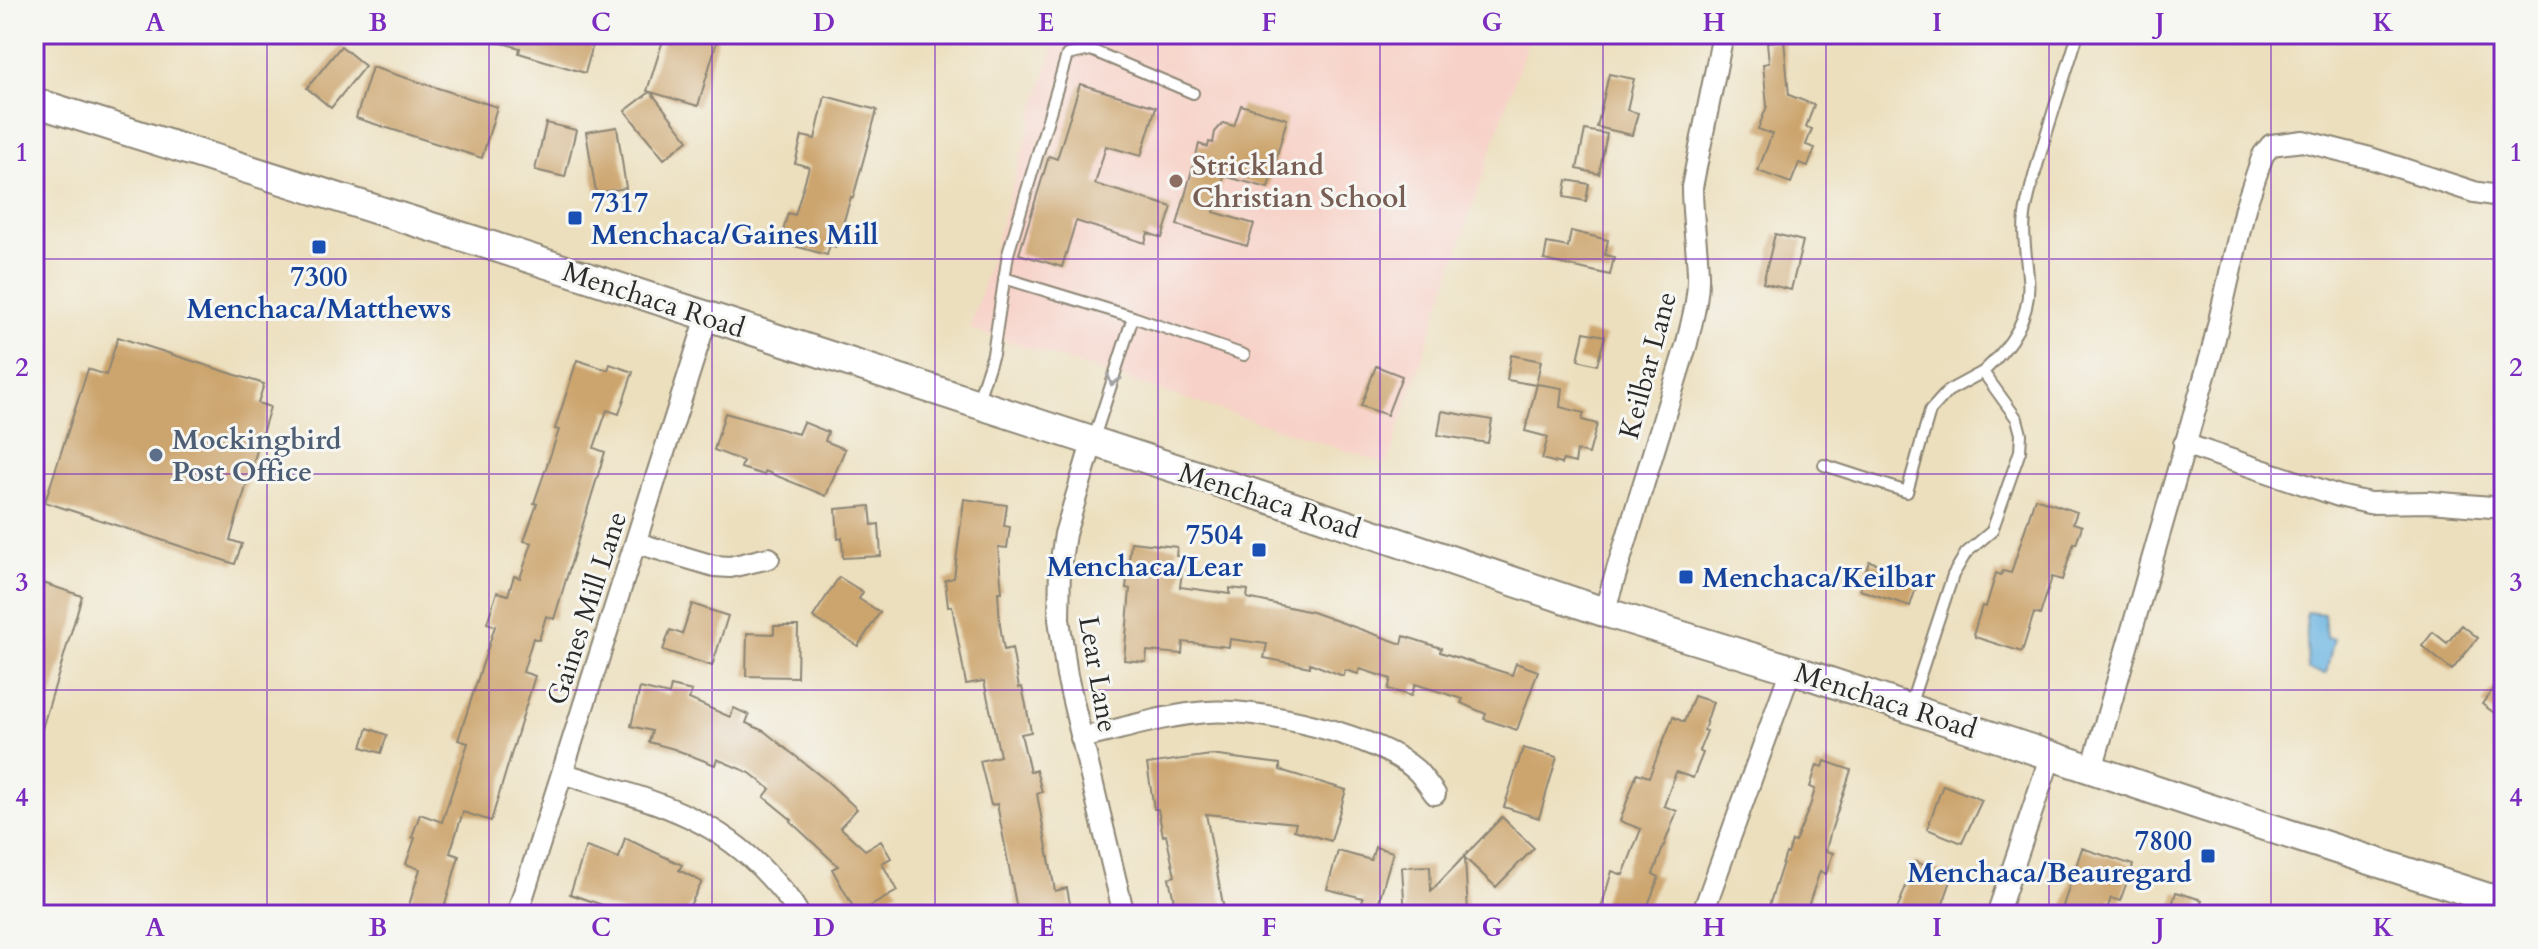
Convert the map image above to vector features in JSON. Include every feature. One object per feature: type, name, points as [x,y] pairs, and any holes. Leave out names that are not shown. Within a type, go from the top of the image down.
[{"type":"main road","name":"Menchaca Road","points":[[34,102],[333,195],[1283,503],[1604,612],[1791,669],[2504,903]]},
{"type":"street","name":"Keilbar Lane","points":[[1604,612],[1687,343],[1696,304],[1699,277],[1692,187],[1723,34]]},
{"type":"street","points":[[2491,34],[2504,38]]},
{"type":"street","points":[[2092,769],[2212,351],[2245,208],[2263,155],[2271,145],[2303,141],[2370,158],[2474,192],[2504,197]]},
{"type":"street","name":"Gaines Mill Lane","points":[[517,915],[707,317]]},
{"type":"street","name":"Lear Lane","points":[[1092,443],[1065,534],[1058,595],[1061,645],[1124,915]]},
{"type":"street","points":[[2184,444],[2339,496],[2369,503],[2429,502],[2504,508]]},
{"type":"street","points":[[637,543],[714,566],[739,566],[769,558]]},
{"type":"street","points":[[1702,915],[1791,669]]},
{"type":"street","points":[[1081,738],[1183,715],[1219,711],[1257,713],[1281,717],[1376,747],[1416,770],[1435,794]]},
{"type":"street","points":[[1997,915],[2051,755]]},
{"type":"street","points":[[562,773],[669,807],[707,824],[756,862],[799,915]]},
{"type":"lane","points":[[1824,465],[1907,492],[1930,411],[1948,391],[1983,372],[2000,357],[2024,319],[2029,280],[2024,238],[2025,213],[2078,34]]},
{"type":"lane","points":[[977,405],[993,354],[1008,254],[1067,55],[1091,50],[1193,93]]},
{"type":"lane","points":[[1004,278],[1244,355]]},
{"type":"lane","points":[[1092,443],[1133,317]]},
{"type":"lane","points":[[1910,708],[1953,575],[1966,553],[1992,531],[2020,451],[2021,434],[2017,419],[1983,372]]},
{"type":"shaded area","name":"Strickland Christian School","points":[[1057,34],[1530,34],[1387,464],[970,329]]},
{"type":"water","points":[[2306,612],[2324,614],[2326,638],[2334,638],[2326,674],[2308,670]]},
{"type":"building","points":[[489,34],[596,34],[585,73],[519,53],[520,48],[488,39]]},
{"type":"building","points":[[665,34],[719,34],[698,106],[651,92],[688,140],[664,159],[625,111],[650,92],[647,91]]},
{"type":"building","points":[[1784,40],[1789,95],[1814,105],[1806,127],[1812,129],[1806,145],[1815,148],[1808,166],[1799,163],[1791,183],[1758,171],[1772,134],[1758,129],[1767,106],[1763,64],[1769,63],[1767,42]]},
{"type":"building","points":[[341,46],[365,66],[331,108],[307,88]]},
{"type":"building","points":[[372,67],[497,107],[482,158],[356,118]]},
{"type":"building","points":[[1609,74],[1634,79],[1627,110],[1638,113],[1632,135],[1597,127]]},
{"type":"building","points":[[1080,84],[1156,107],[1141,156],[1106,146],[1095,184],[1172,207],[1162,238],[1148,233],[1145,243],[1076,221],[1062,267],[1019,254],[1049,156],[1057,159]]},
{"type":"building","points":[[825,96],[877,110],[853,198],[836,247],[830,245],[827,255],[780,242],[788,213],[795,215],[809,167],[795,163],[802,136],[815,139]]},
{"type":"building","points":[[1241,105],[1287,119],[1268,188],[1224,176],[1214,212],[1254,224],[1247,246],[1177,225],[1199,144],[1208,147],[1209,142],[1213,143],[1215,132],[1223,123],[1234,126]]},
{"type":"building","points":[[546,123],[576,130],[565,177],[535,170]]},
{"type":"building","points":[[617,127],[626,188],[596,193],[586,132]]},
{"type":"building","points":[[1585,130],[1607,134],[1599,174],[1577,169]]},
{"type":"building","points":[[1567,180],[1589,184],[1586,201],[1564,197]]},
{"type":"building","points":[[1571,231],[1608,240],[1605,255],[1614,257],[1610,275],[1544,260],[1547,243],[1568,247]]},
{"type":"building","points":[[1775,234],[1803,241],[1791,290],[1763,283]]},
{"type":"building","points":[[1584,332],[1605,336],[1597,365],[1578,360]]},
{"type":"building","points":[[118,337],[264,384],[258,403],[270,407],[230,540],[242,544],[235,564],[45,502],[88,369],[106,375]]},
{"type":"building","points":[[1511,355],[1541,361],[1536,385],[1507,380]]},
{"type":"building","points":[[577,360],[608,370],[610,364],[633,372],[619,414],[607,410],[594,448],[605,452],[554,619],[546,616],[539,640],[533,638],[523,672],[535,676],[491,821],[463,812],[450,853],[459,856],[442,915],[406,915],[420,869],[406,864],[415,838],[412,837],[420,814],[442,822],[468,743],[458,740],[495,626],[487,623],[497,592],[508,595],[514,576],[520,578],[532,543],[524,541]]},
{"type":"building","points":[[1376,366],[1402,376],[1387,415],[1361,406]]},
{"type":"building","points":[[1537,384],[1562,388],[1560,407],[1584,413],[1582,420],[1597,424],[1589,454],[1577,451],[1575,463],[1563,460],[1561,464],[1542,459],[1548,437],[1525,431]]},
{"type":"building","points":[[1442,411],[1492,420],[1488,443],[1438,435]]},
{"type":"building","points":[[725,413],[798,434],[803,422],[828,432],[825,441],[845,449],[826,496],[765,471],[764,475],[741,468],[743,461],[714,450]]},
{"type":"building","points":[[2035,498],[2077,512],[2073,523],[2082,526],[2062,580],[2052,577],[2040,615],[2034,613],[2022,652],[1975,637],[1974,632],[1982,606],[1986,607],[1996,573],[2011,573]]},
{"type":"building","points":[[964,499],[1007,505],[1004,526],[1010,527],[1007,548],[998,547],[1002,592],[998,592],[1000,625],[1004,650],[1012,648],[1019,688],[1022,687],[1026,705],[1031,732],[1021,734],[1030,772],[1036,770],[1042,792],[1037,794],[1055,891],[1067,888],[1071,909],[1045,915],[1018,915],[997,804],[991,805],[980,761],[1000,756],[984,681],[966,684],[952,606],[948,607],[945,580],[954,578]]},
{"type":"building","points":[[870,506],[872,525],[879,524],[881,556],[843,558],[836,509]]},
{"type":"building","points":[[1131,542],[1177,547],[1176,556],[1184,557],[1180,587],[1230,594],[1230,588],[1248,590],[1247,598],[1312,612],[1402,644],[1404,636],[1441,648],[1440,652],[1512,675],[1516,663],[1538,671],[1517,730],[1484,719],[1486,714],[1461,703],[1463,699],[1415,684],[1411,696],[1388,689],[1391,679],[1360,669],[1358,674],[1345,670],[1343,676],[1310,663],[1310,667],[1264,658],[1267,644],[1230,639],[1229,647],[1183,642],[1182,654],[1147,651],[1146,662],[1124,660]]},
{"type":"building","points":[[1869,561],[1917,577],[1910,606],[1860,590]]},
{"type":"building","points":[[839,577],[863,592],[859,599],[880,612],[858,646],[813,617]]},
{"type":"building","points":[[40,582],[82,596],[38,742],[34,742],[34,592],[37,592]]},
{"type":"building","points":[[692,604],[728,616],[712,666],[663,650],[670,630],[682,634]]},
{"type":"building","points":[[2462,625],[2478,638],[2452,670],[2422,646],[2433,632],[2447,643]]},
{"type":"building","points":[[774,626],[798,626],[797,677],[746,676],[747,633],[774,634]]},
{"type":"building","points":[[2504,674],[2504,720],[2482,704]]},
{"type":"building","points":[[671,686],[692,691],[689,699],[730,717],[734,708],[749,715],[746,723],[764,731],[828,782],[857,809],[840,827],[865,850],[881,841],[891,858],[882,863],[897,891],[857,914],[832,869],[838,866],[764,797],[770,789],[750,773],[717,759],[715,765],[649,742],[652,731],[631,726],[640,688],[669,695]]},
{"type":"building","points":[[1694,696],[1713,702],[1699,751],[1703,753],[1693,778],[1676,772],[1664,806],[1677,811],[1653,874],[1659,877],[1644,915],[1599,915],[1612,871],[1623,875],[1641,829],[1620,821],[1637,773],[1649,777],[1673,717],[1684,722]]},
{"type":"building","points":[[368,728],[387,735],[381,753],[362,747]]},
{"type":"building","points":[[1523,748],[1557,757],[1539,818],[1504,807]]},
{"type":"building","points":[[1211,755],[1280,764],[1280,770],[1346,790],[1331,841],[1294,830],[1296,823],[1206,814],[1225,915],[1177,915],[1169,878],[1175,876],[1158,809],[1154,809],[1147,764]]},
{"type":"building","points":[[1825,761],[1851,770],[1830,834],[1826,851],[1833,853],[1826,874],[1820,871],[1805,915],[1766,915],[1786,853],[1792,841],[1795,842],[1810,806],[1815,789],[1810,787],[1817,765],[1823,767]]},
{"type":"building","points":[[1943,785],[1982,800],[1962,843],[1927,829]]},
{"type":"building","points":[[1502,817],[1534,848],[1496,887],[1465,858],[1468,912],[1405,915],[1402,867],[1430,866],[1431,891]]},
{"type":"building","points":[[625,838],[682,865],[679,870],[702,882],[685,915],[632,915],[570,894],[586,847],[619,858]]},
{"type":"building","points":[[1375,847],[1393,852],[1375,915],[1360,915],[1363,898],[1327,889],[1338,851],[1371,860]]},
{"type":"building","points":[[2082,848],[2133,865],[2120,901],[2111,898],[2105,915],[2060,915]]},
{"type":"building","points":[[1915,862],[1953,875],[1939,915],[1913,915],[1897,910]]},
{"type":"building","points":[[2176,892],[2202,900],[2197,915],[2169,915]]},
{"type":"place","name":"Strickland Christian School","points":[[1176,181]]},
{"type":"place","name":"7317 Menchaca/Gaines Mill","points":[[575,218]]},
{"type":"place","name":"7300 Menchaca/Matthews","points":[[319,247]]},
{"type":"place","name":"Mockingbird Post Office","points":[[156,455]]},
{"type":"place","name":"7504 Menchaca/Lear","points":[[1259,550]]},
{"type":"place","name":"Menchaca/Keilbar","points":[[1686,577]]},
{"type":"place","name":"7800 Menchaca/Beauregard","points":[[2208,856]]}]
